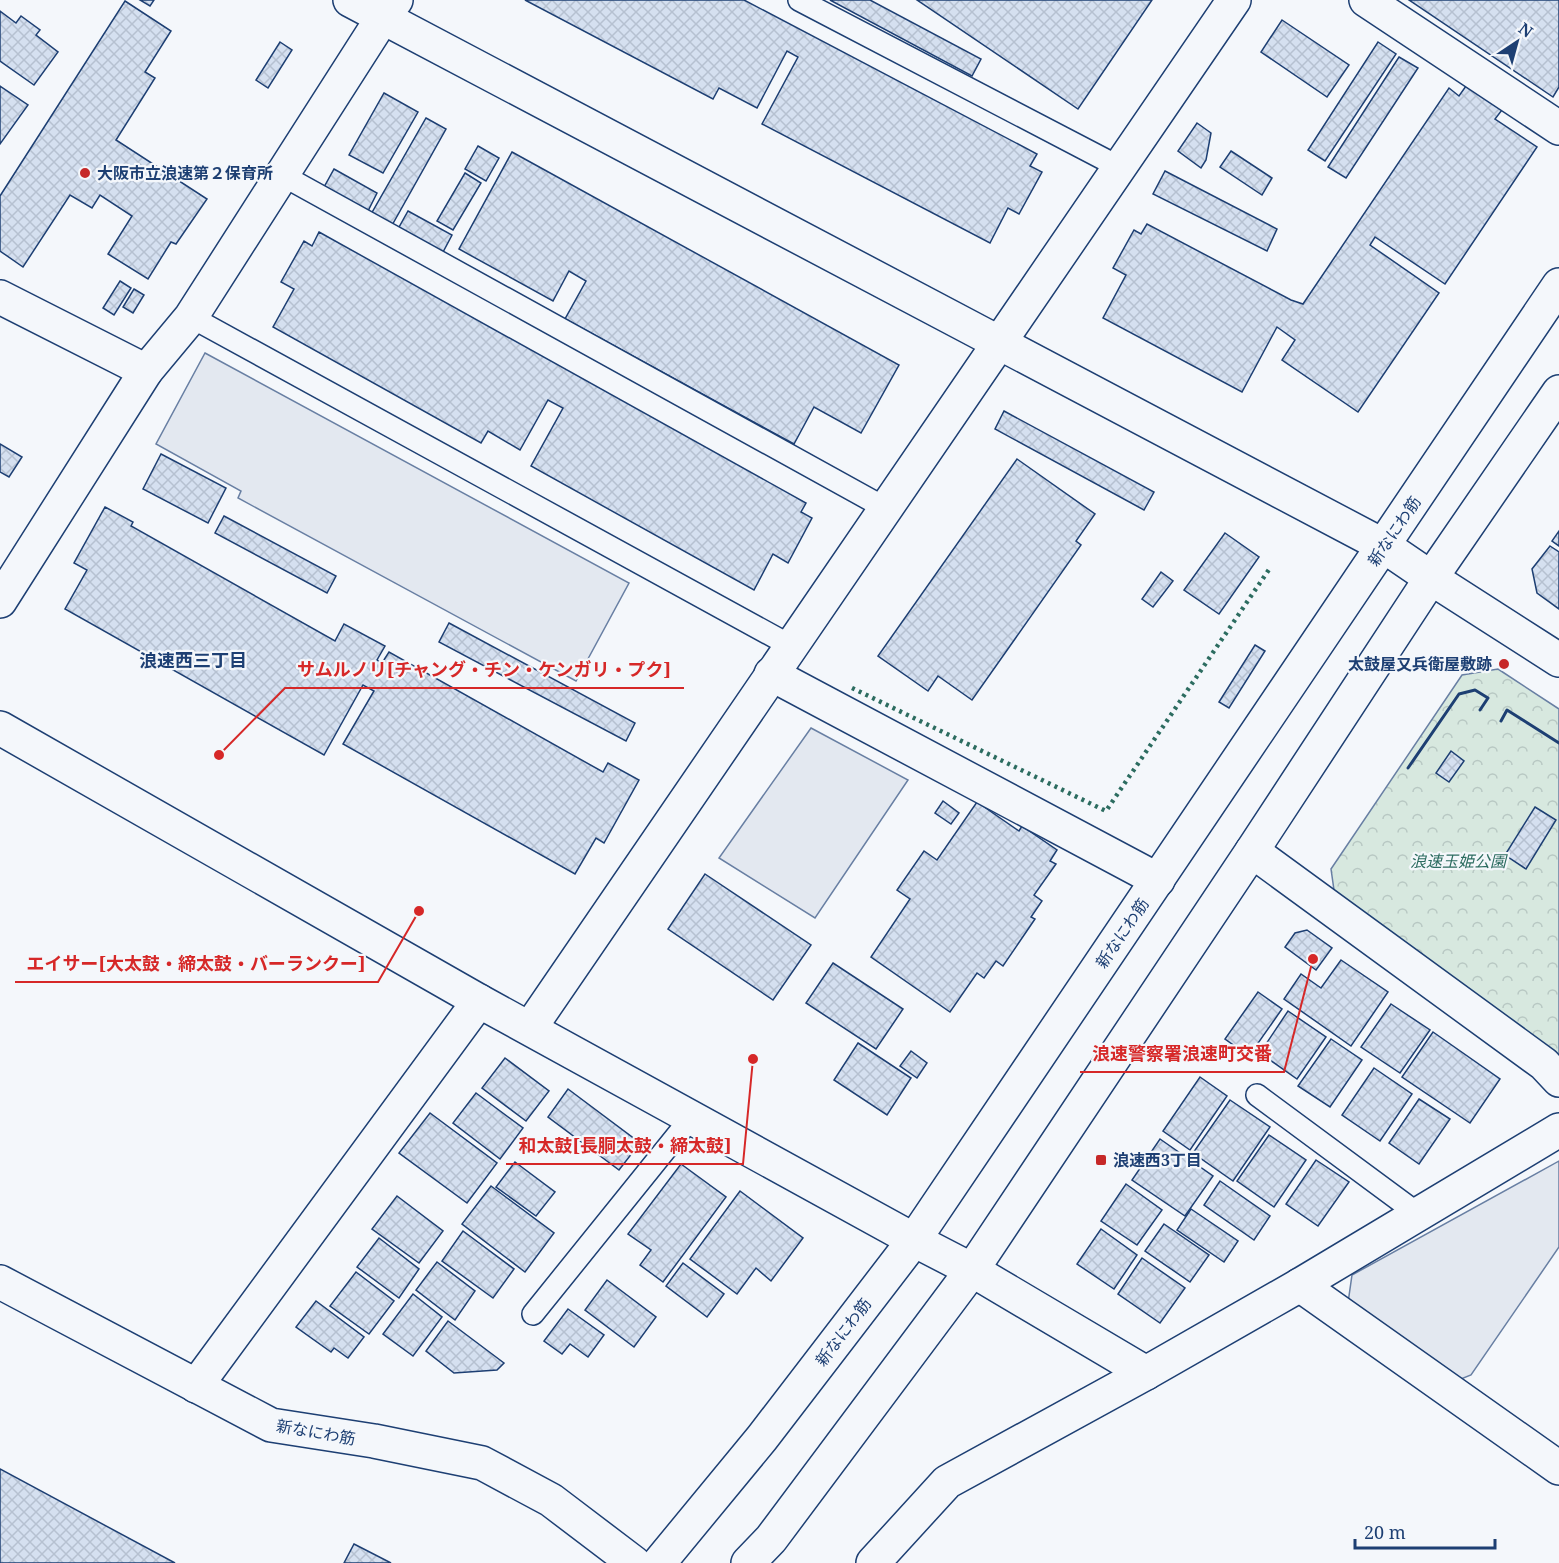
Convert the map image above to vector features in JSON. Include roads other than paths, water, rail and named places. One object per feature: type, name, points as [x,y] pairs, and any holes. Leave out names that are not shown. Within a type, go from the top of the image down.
[{"type":"street","points":[[350,0],[389,8],[999,342],[1384,546],[1559,660]]},
{"type":"street","points":[[530,1028],[1234,0]]},
{"type":"street","points":[[1366,0],[1559,128]]},
{"type":"street","points":[[0,601],[147,371],[191,317],[389,8]]},
{"type":"street","name":"新なにわ筋","points":[[659,1563],[762,1438],[914,1240],[1559,285]]},
{"type":"street","points":[[0,297],[147,371]]},
{"type":"street","points":[[748,1563],[771,1539],[972,1269],[1252,851],[1431,578],[1559,392]]},
{"type":"street","points":[[771,674],[1158,880]]},
{"type":"street","points":[[0,728],[691,1118],[914,1240],[972,1269],[1146,1374]]},
{"type":"street","points":[[1252,851],[1544,1064],[1559,1080]]},
{"type":"street","points":[[196,1386],[479,1000]]},
{"type":"street","points":[[873,1563],[947,1482],[1146,1374],[1559,1130]]},
{"type":"street","name":"新なにわ筋","points":[[0,1282],[271,1425],[374,1441],[482,1463],[551,1500],[634,1563]]},
{"type":"street","points":[[1300,1285],[1559,1468]]},
{"type":"lane","points":[[799,0],[1119,167]]},
{"type":"lane","points":[[282,175],[885,508]]},
{"type":"lane","points":[[191,317],[791,646]]},
{"type":"lane","points":[[1257,1095],[1418,1214]]},
{"type":"lane","points":[[533,1314],[691,1118]]},
{"type":"place","name":"大阪市立浪速第２保育所","points":[[85,173]]},
{"type":"place","name":"太鼓屋又兵衛屋敷跡","points":[[1504,664]]},
{"type":"place","name":"サムルノリ[チャング・チン・ケンガリ・プク]","points":[[219,755]]},
{"type":"place","name":"エイサー[大太鼓・締太鼓・バーランクー]","points":[[419,911]]},
{"type":"place","name":"浪速警察署浪速町交番","points":[[1313,959]]},
{"type":"place","name":"和太鼓[長胴太鼓・締太鼓]","points":[[753,1059]]},
{"type":"place","name":"浪速西3丁目","points":[[1101,1160]]},
{"type":"district","name":"浪速西三丁目","points":[[193,660]]},
{"type":"park label","name":"浪速玉姫公園","points":[[1458,861]]}]
